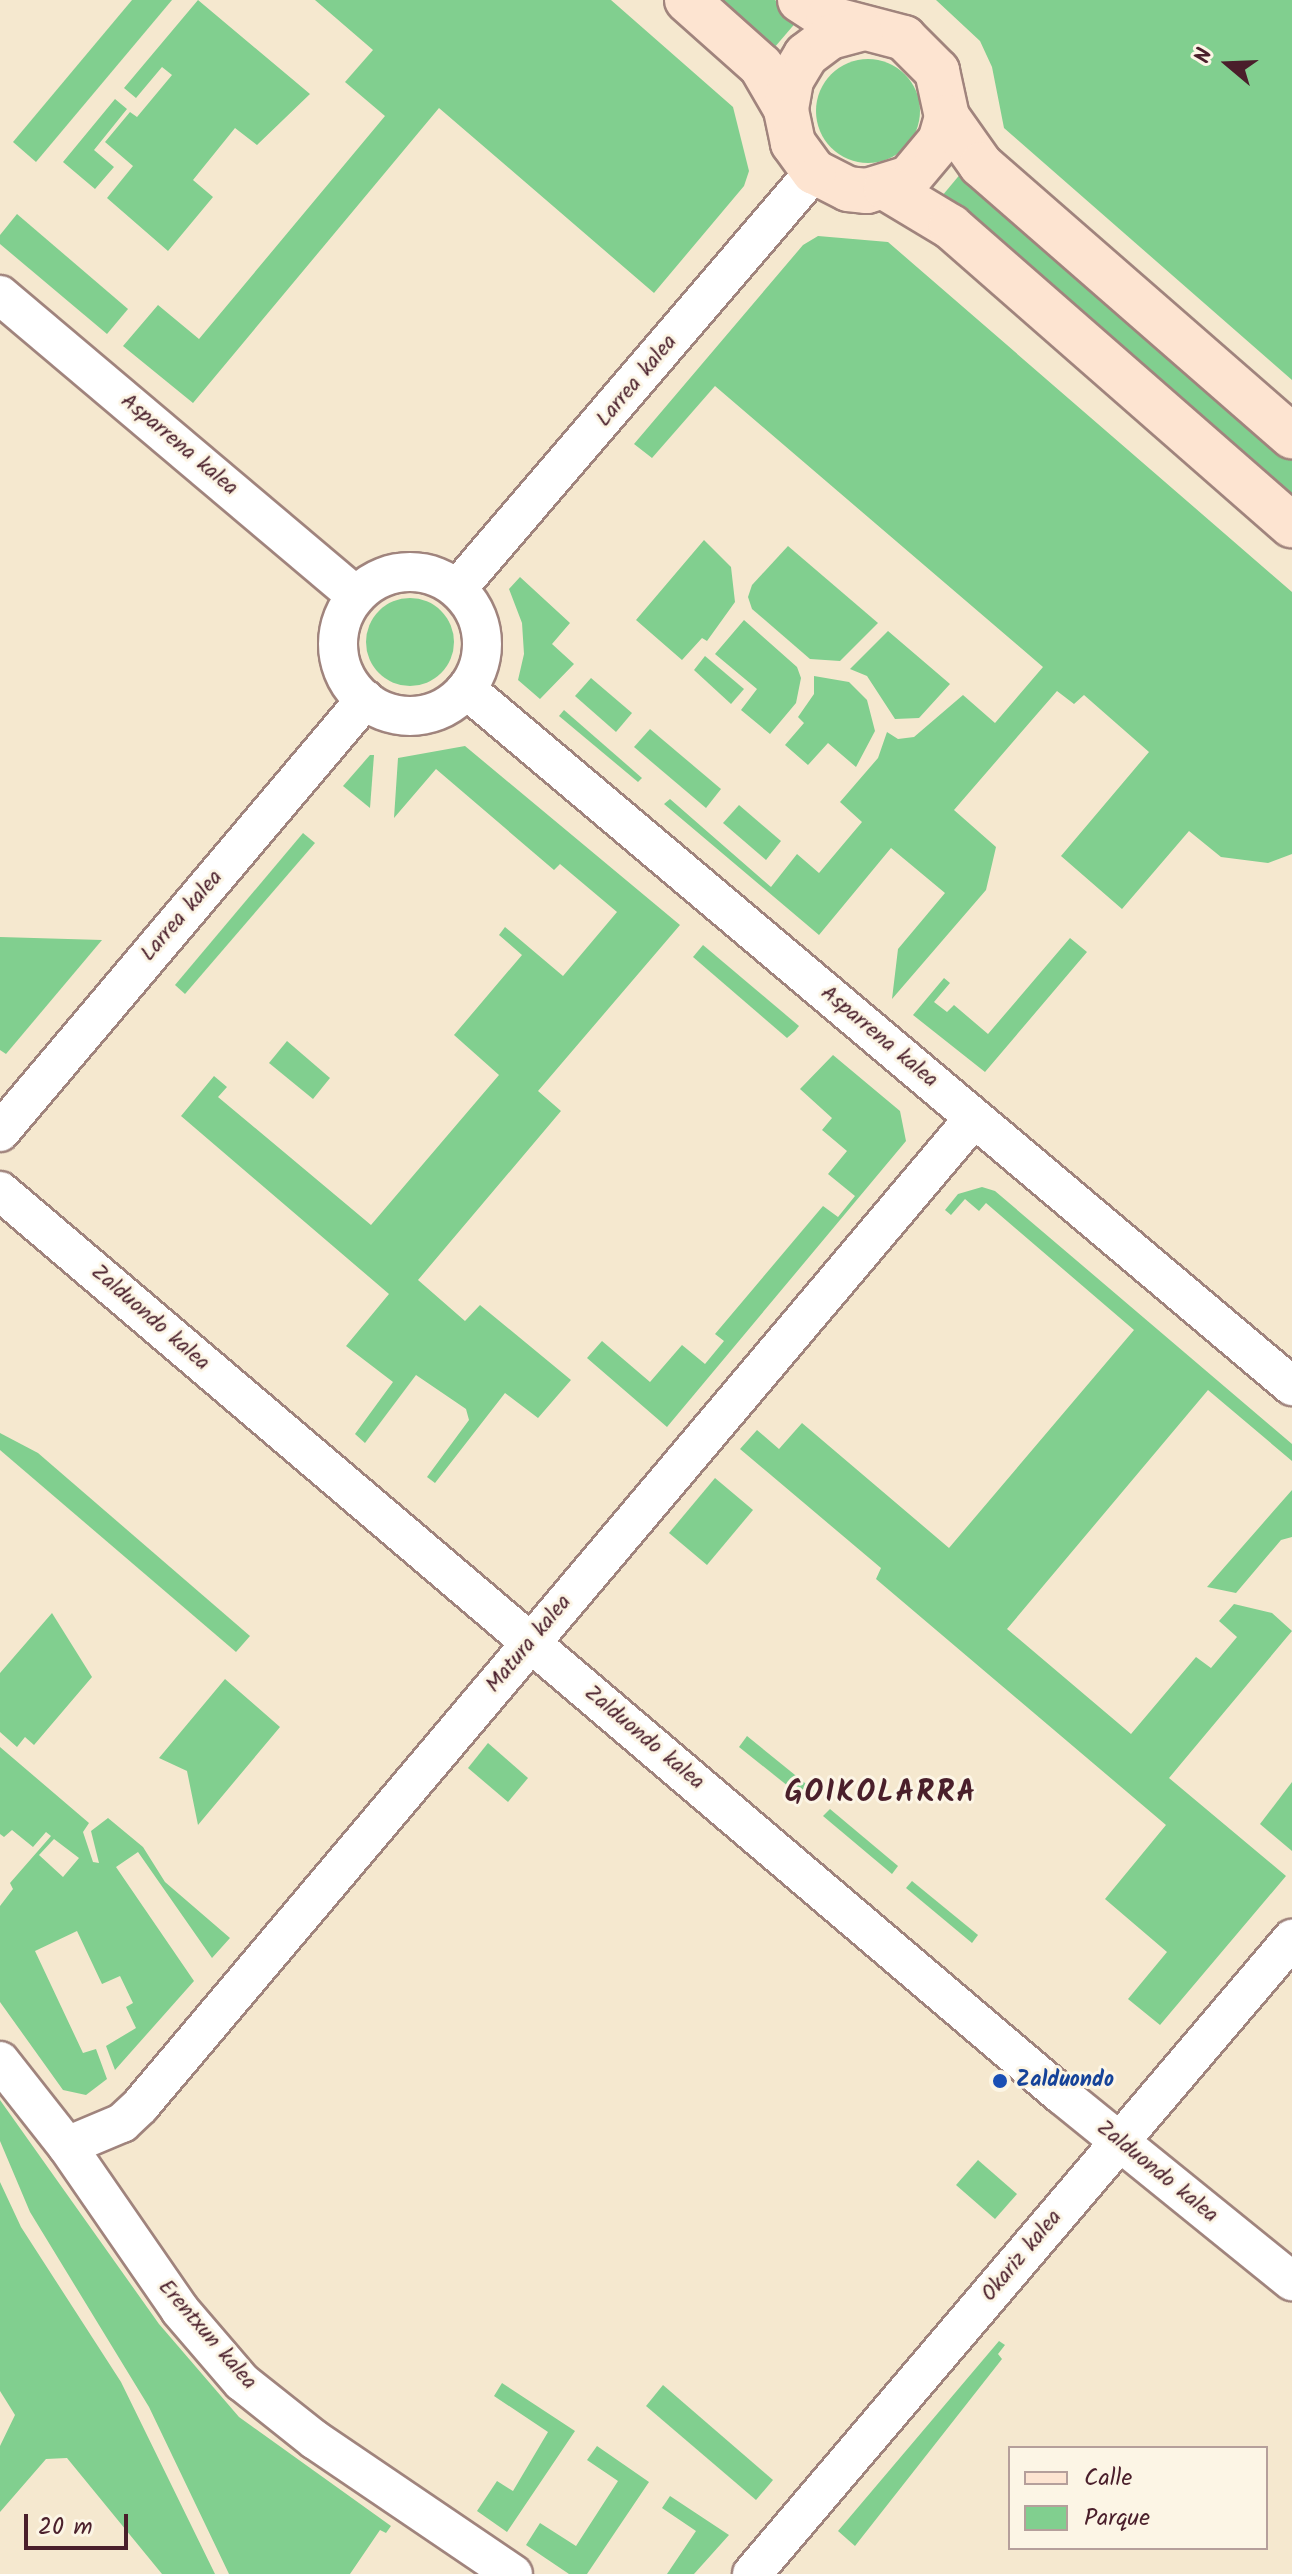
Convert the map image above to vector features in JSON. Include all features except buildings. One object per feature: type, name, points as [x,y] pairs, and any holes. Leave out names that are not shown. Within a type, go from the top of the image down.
[{"type":"main road","points":[[687,0],[761,66],[786,109],[793,143],[814,172],[848,189],[886,188],[928,162],[947,117]]},
{"type":"main road","points":[[800,0],[859,29],[893,34],[923,52],[937,71],[947,117],[981,165],[1292,436]]},
{"type":"main road","points":[[786,109],[791,80],[806,55],[830,37],[859,29]]},
{"type":"main road","points":[[886,188],[951,227],[1292,525]]},
{"type":"street","name":"Larrea kalea","points":[[457,589],[814,172]]},
{"type":"street","name":"Asparrena kalea","points":[[0,295],[356,596]]},
{"type":"street","points":[[416,571],[457,589],[471,606],[482,648],[466,689],[450,704],[417,715],[384,711],[365,700],[347,677],[338,650],[342,621],[356,596],[373,582],[416,571]]},
{"type":"street","name":"Asparrena kalea","points":[[466,689],[1292,1386]]},
{"type":"street","name":"Larrea kalea","points":[[0,1132],[365,700]]},
{"type":"street","name":"Matura kalea","points":[[67,2146],[122,2123],[140,2106],[974,1118]]},
{"type":"street","name":"Zalduondo kalea","points":[[0,1191],[1119,2141],[1292,2281]]},
{"type":"street","name":"Okariz kalea","points":[[752,2574],[1292,1939]]},
{"type":"street","name":"Erentxun kalea","points":[[0,2061],[67,2146],[180,2310],[242,2382],[315,2440],[513,2574]]},
{"type":"green space","points":[[132,0],[172,0],[36,162],[13,142]]},
{"type":"green space","points":[[198,0],[310,94],[257,145],[235,128],[193,180],[213,197],[168,251],[107,198],[133,166],[105,142],[130,112],[137,117],[172,75],[162,67],[136,98],[124,88]]},
{"type":"green space","points":[[315,0],[611,0],[733,107],[749,171],[744,186],[654,293],[439,108],[193,403],[123,346],[158,305],[199,339],[385,116],[345,82],[373,50]]},
{"type":"green space","points":[[704,0],[775,0],[798,20],[768,55]]},
{"type":"green space","points":[[936,0],[1292,0],[1292,380],[1004,128],[992,67],[980,41]]},
{"type":"green space","points":[[868,59],[888,63],[905,74],[916,91],[920,111],[916,131],[905,148],[888,159],[868,163],[848,159],[831,148],[820,131],[816,111],[820,91],[831,74],[848,63]]},
{"type":"green space","points":[[115,99],[127,109],[94,150],[114,167],[95,189],[63,162]]},
{"type":"green space","points":[[967,166],[1292,450],[1292,512],[937,202]]},
{"type":"green space","points":[[17,214],[128,309],[107,334],[0,244],[0,235]]},
{"type":"green space","points":[[818,236],[888,242],[1292,592],[1292,854],[1268,863],[1221,857],[1189,831],[1122,909],[1061,856],[1149,752],[1084,695],[1074,704],[1057,691],[954,810],[996,847],[986,890],[892,999],[898,949],[945,893],[891,848],[819,935],[664,804],[670,799],[771,887],[797,854],[819,873],[862,822],[840,802],[878,758],[887,732],[898,739],[914,737],[963,695],[995,723],[1043,667],[715,386],[652,458],[634,444],[803,245]]},
{"type":"green space","points":[[704,540],[731,567],[735,602],[707,641],[702,638],[682,660],[636,620]]},
{"type":"green space","points":[[788,546],[878,623],[840,661],[810,659],[752,609],[748,597],[752,585]]},
{"type":"green space","points":[[520,577],[570,623],[552,644],[574,664],[540,699],[518,680],[524,654],[522,623],[509,589]]},
{"type":"green space","points":[[410,598],[427,602],[441,611],[450,625],[454,642],[450,659],[441,673],[427,682],[410,686],[393,682],[379,673],[370,659],[366,642],[370,625],[379,611],[393,602]]},
{"type":"green space","points":[[744,620],[797,667],[801,678],[796,703],[770,734],[741,710],[757,689],[715,654]]},
{"type":"green space","points":[[888,631],[950,684],[919,718],[895,719],[867,676],[850,669]]},
{"type":"green space","points":[[705,656],[744,689],[731,704],[694,670]]},
{"type":"green space","points":[[814,676],[849,682],[867,700],[875,731],[856,767],[828,743],[808,765],[785,745],[804,723],[798,717],[814,694]]},
{"type":"green space","points":[[591,678],[632,713],[616,732],[575,696]]},
{"type":"green space","points":[[564,710],[642,778],[638,782],[559,716]]},
{"type":"green space","points":[[650,729],[721,789],[706,808],[634,747]]},
{"type":"green space","points":[[465,746],[680,925],[538,1091],[561,1111],[418,1280],[465,1321],[480,1305],[571,1380],[538,1418],[505,1393],[435,1483],[427,1477],[469,1420],[466,1409],[416,1375],[365,1443],[355,1434],[393,1382],[346,1346],[389,1294],[181,1116],[214,1076],[227,1087],[218,1097],[371,1225],[499,1075],[454,1035],[522,955],[499,935],[505,927],[563,976],[617,912],[560,864],[554,870],[436,769],[394,818],[398,758]]},
{"type":"green space","points":[[370,755],[374,755],[370,808],[343,786]]},
{"type":"green space","points":[[739,805],[781,841],[766,860],[723,823]]},
{"type":"green space","points":[[303,833],[315,843],[185,994],[175,985]]},
{"type":"green space","points":[[0,937],[102,940],[6,1054],[0,1050]]},
{"type":"green space","points":[[1070,938],[1087,952],[985,1072],[913,1015],[944,978],[950,983],[934,1002],[947,1012],[954,1005],[988,1034]]},
{"type":"green space","points":[[703,945],[799,1026],[795,1031],[787,1038],[693,957]]},
{"type":"green space","points":[[287,1041],[330,1078],[313,1099],[269,1063]]},
{"type":"green space","points":[[833,1055],[900,1111],[906,1141],[667,1427],[587,1358],[602,1341],[650,1382],[682,1345],[705,1364],[724,1341],[715,1334],[823,1206],[838,1217],[855,1196],[828,1174],[847,1151],[822,1130],[832,1118],[800,1089]]},
{"type":"green space","points":[[982,1187],[995,1191],[1292,1444],[1292,1461],[1208,1390],[1007,1629],[1131,1734],[1196,1657],[1211,1668],[1237,1637],[1219,1621],[1234,1604],[1272,1613],[1292,1631],[1169,1778],[1286,1876],[1160,2025],[1128,1999],[1167,1952],[1105,1899],[1166,1825],[876,1579],[881,1568],[740,1449],[757,1430],[779,1449],[802,1423],[949,1548],[1134,1330],[986,1203],[979,1211],[965,1199],[951,1215],[945,1210],[958,1194]]},
{"type":"green space","points":[[0,1433],[38,1453],[250,1636],[236,1652],[0,1450]]},
{"type":"green space","points":[[715,1478],[753,1510],[707,1565],[669,1533]]},
{"type":"green space","points":[[1292,1490],[1292,1537],[1281,1540],[1236,1593],[1207,1587]]},
{"type":"green space","points":[[52,1613],[92,1677],[34,1745],[25,1737],[17,1747],[0,1732],[0,1673]]},
{"type":"green space","points":[[225,1679],[280,1727],[198,1825],[187,1771],[159,1758]]},
{"type":"green space","points":[[747,1736],[816,1792],[808,1802],[739,1747]]},
{"type":"green space","points":[[488,1743],[528,1778],[508,1802],[468,1768]]},
{"type":"green space","points":[[0,1747],[89,1823],[83,1832],[93,1862],[99,1863],[91,1831],[108,1818],[143,1847],[165,1882],[230,1938],[212,1958],[138,1852],[116,1867],[194,1981],[115,2070],[106,2046],[136,2028],[126,2007],[133,2003],[120,1976],[102,1984],[77,1931],[35,1951],[83,2053],[96,2049],[107,2079],[86,2095],[63,2090],[0,2002],[0,1906],[13,1889],[10,1883],[51,1836],[46,1832],[33,1847],[12,1830],[4,1837],[0,1834]],"holes":[[[54,1839],[79,1858],[63,1877],[39,1855]]]},
{"type":"green space","points":[[1292,1782],[1292,1851],[1260,1824]]},
{"type":"green space","points":[[830,1809],[898,1866],[892,1874],[823,1816]]},
{"type":"green space","points":[[912,1881],[978,1935],[972,1943],[906,1888]]},
{"type":"green space","points":[[0,2100],[159,2324],[239,2417],[391,2526],[386,2533],[380,2530],[350,2574],[229,2574],[149,2407],[30,2212],[0,2141]]},
{"type":"green space","points":[[978,2160],[1017,2194],[995,2219],[956,2185]]},
{"type":"green space","points":[[0,2182],[21,2227],[121,2382],[215,2574],[162,2574],[67,2458],[46,2459],[0,2512],[0,2446],[15,2415],[0,2391]]},
{"type":"green space","points":[[999,2341],[1005,2345],[998,2354],[1002,2359],[855,2546],[838,2531]]},
{"type":"green space","points":[[502,2383],[575,2431],[507,2532],[477,2511],[497,2481],[513,2491],[548,2432],[494,2396]]},
{"type":"green space","points":[[663,2385],[773,2480],[756,2500],[646,2406]]},
{"type":"green space","points":[[597,2446],[649,2482],[587,2574],[569,2574],[526,2545],[540,2523],[576,2546],[618,2481],[587,2460]]},
{"type":"green space","points":[[670,2496],[729,2535],[694,2574],[667,2574],[696,2531],[662,2508]]},
{"type":"place","name":"Zalduondo","points":[[1000,2081]]},
{"type":"district","name":"GOIKOLARRA","points":[[881,1793]]}]
